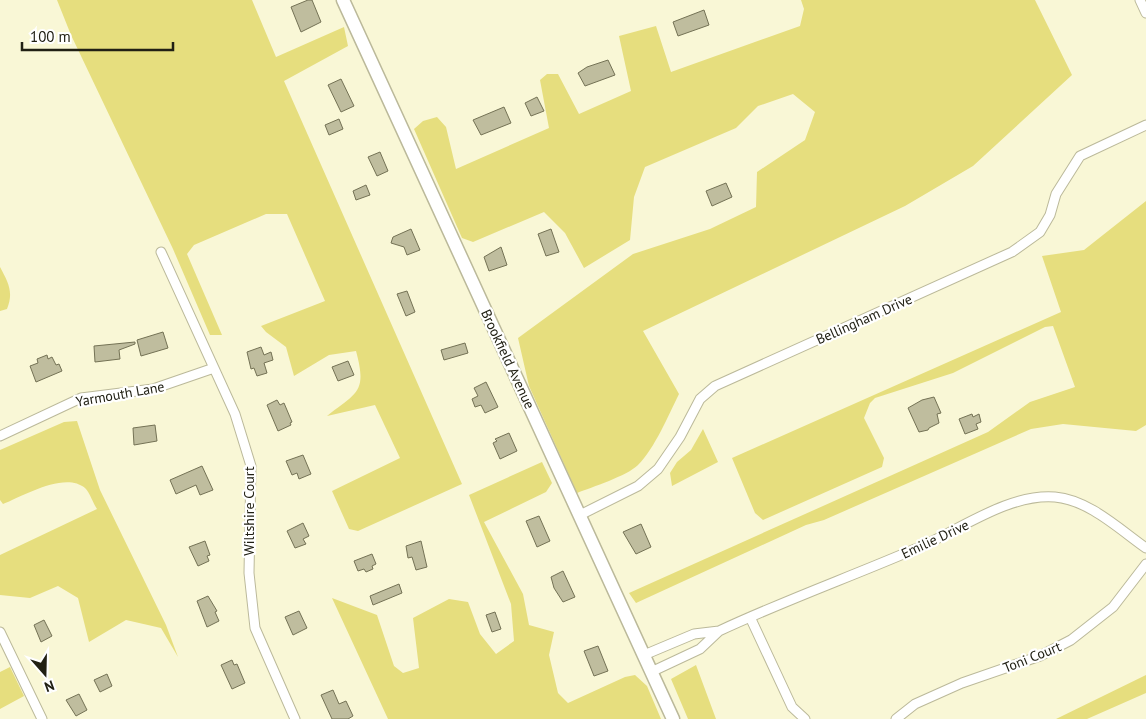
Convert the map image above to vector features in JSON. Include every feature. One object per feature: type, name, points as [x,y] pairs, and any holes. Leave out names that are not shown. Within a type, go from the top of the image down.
[{"type":"main road","name":"Brookfield Avenue","points":[[343,0],[673,719]]},
{"type":"street","points":[[1140,0],[1146,13]]},
{"type":"street","name":"Bellingham Drive","points":[[580,515],[638,486],[658,468],[680,437],[700,399],[716,386],[1012,252],[1040,232],[1050,214],[1056,194],[1080,156],[1146,125]]},
{"type":"street","name":"Wiltshire Court","points":[[161,252],[235,414],[251,466],[249,573],[255,628],[295,719]]},
{"type":"street","name":"Yarmouth Lane","points":[[0,436],[81,398],[152,389],[214,368]]},
{"type":"street","name":"Emilie Drive","points":[[652,672],[694,652],[719,631],[917,548],[1013,502],[1039,496],[1057,497],[1090,508],[1146,548]]},
{"type":"street","name":"Toni Court","points":[[896,719],[915,704],[962,683],[1040,656],[1071,640],[1113,607],[1146,564]]},
{"type":"street","points":[[750,617],[792,707],[805,719]]},
{"type":"street","name":"Emilie Drive","points":[[644,655],[687,636],[719,631]]},
{"type":"street","points":[[0,632],[42,719]]},
{"type":"street","points":[[687,636],[694,652]]},
{"type":"shaded area","points":[[57,0],[252,0],[276,57],[344,27],[348,46],[284,81],[462,484],[358,531],[349,529],[332,491],[400,458],[375,405],[327,416],[353,396],[357,390],[360,383],[360,375],[356,351],[329,355],[294,376],[286,347],[261,326],[325,301],[287,214],[266,214],[194,245],[187,254],[222,335],[210,335],[173,249],[71,35]]},
{"type":"shaded area","points":[[801,0],[1035,0],[1072,75],[973,166],[905,206],[643,331],[679,394],[656,441],[638,465],[618,477],[577,493],[529,386],[518,338],[633,254],[710,229],[756,207],[757,172],[805,140],[815,112],[793,94],[758,106],[736,128],[645,167],[634,197],[630,240],[584,268],[565,233],[544,212],[473,242],[462,238],[414,129],[423,121],[437,117],[446,127],[456,169],[549,128],[540,80],[547,74],[558,74],[579,114],[631,91],[619,36],[656,26],[671,72],[800,26],[804,9]]},
{"type":"shaded area","points":[[1146,201],[1146,425],[1136,431],[1063,424],[1031,429],[824,520],[806,525],[636,603],[629,593],[988,432],[1030,402],[1075,387],[1053,326],[1045,327],[953,373],[875,398],[870,403],[864,418],[884,458],[882,467],[763,520],[755,513],[732,458],[1061,312],[1042,256],[1084,250]]},
{"type":"shaded area","points":[[0,267],[8,282],[10,297],[7,309],[0,311]]},
{"type":"shaded area","points":[[77,421],[100,490],[166,625],[178,657],[161,628],[126,620],[89,642],[78,598],[58,586],[30,598],[0,595],[0,555],[97,509],[85,488],[77,483],[67,482],[56,483],[32,491],[3,504],[0,500],[0,450],[64,422]]},
{"type":"shaded area","points":[[703,429],[718,462],[672,486],[670,473],[677,462],[691,450]]},
{"type":"shaded area","points":[[542,462],[552,483],[546,492],[484,522],[523,594],[529,625],[554,632],[549,655],[558,693],[568,703],[625,677],[635,675],[647,686],[661,719],[388,719],[332,598],[377,615],[394,666],[403,673],[419,668],[413,618],[449,599],[468,602],[480,634],[496,654],[514,641],[511,604],[469,495]]},
{"type":"shaded area","points":[[696,665],[716,719],[688,719],[671,679]]},
{"type":"shaded area","points":[[10,667],[24,696],[0,709],[0,672]]},
{"type":"shaded area","points":[[1146,675],[1146,693],[1087,719],[1056,719]]},
{"type":"building","points":[[312,0],[321,22],[301,32],[291,7]]},
{"type":"building","points":[[704,10],[709,25],[678,36],[673,22]]},
{"type":"building","points":[[608,60],[615,75],[585,86],[578,73],[587,67]]},
{"type":"building","points":[[341,79],[354,106],[341,112],[328,85]]},
{"type":"building","points":[[537,97],[544,111],[531,116],[525,103]]},
{"type":"building","points":[[504,107],[511,123],[481,135],[473,120]]},
{"type":"building","points":[[339,119],[343,129],[329,135],[325,125]]},
{"type":"building","points":[[380,152],[388,171],[377,176],[368,157]]},
{"type":"building","points":[[726,183],[732,197],[712,206],[706,191]]},
{"type":"building","points":[[366,185],[370,195],[356,200],[353,191]]},
{"type":"building","points":[[411,229],[420,250],[407,255],[404,247],[391,243],[393,237]]},
{"type":"building","points":[[551,229],[559,252],[546,256],[538,234]]},
{"type":"building","points":[[501,247],[507,265],[489,271],[484,257]]},
{"type":"building","points":[[407,291],[415,312],[406,316],[397,294]]},
{"type":"building","points":[[163,332],[168,348],[141,356],[137,340]]},
{"type":"building","points":[[135,342],[135,344],[119,350],[120,359],[95,362],[94,346]]},
{"type":"building","points":[[465,343],[468,353],[444,360],[441,350]]},
{"type":"building","points":[[261,347],[264,355],[271,352],[273,360],[264,363],[267,373],[257,376],[254,368],[251,369],[247,352]]},
{"type":"building","points":[[47,355],[48,359],[52,357],[56,365],[59,364],[62,371],[36,382],[30,366],[38,363],[37,359]]},
{"type":"building","points":[[348,361],[354,375],[338,381],[332,367]]},
{"type":"building","points":[[486,382],[498,407],[485,413],[481,405],[475,407],[472,399],[478,396],[474,388]]},
{"type":"building","points":[[934,397],[941,413],[937,414],[939,423],[928,430],[919,432],[908,408],[922,400]]},
{"type":"building","points":[[277,400],[280,405],[284,403],[292,422],[290,423],[291,425],[278,431],[267,405]]},
{"type":"building","points":[[972,414],[973,417],[979,414],[981,422],[976,424],[978,429],[965,434],[959,419]]},
{"type":"building","points":[[155,425],[157,441],[134,445],[133,428]]},
{"type":"building","points":[[509,433],[517,451],[500,459],[493,443],[497,441],[495,439]]},
{"type":"building","points":[[303,455],[311,474],[299,479],[297,473],[292,475],[286,461]]},
{"type":"building","points":[[202,466],[213,490],[200,495],[196,485],[176,494],[170,480]]},
{"type":"building","points":[[539,516],[550,541],[537,547],[526,521]]},
{"type":"building","points":[[303,523],[309,536],[303,539],[306,544],[295,548],[287,531]]},
{"type":"building","points":[[641,524],[651,547],[636,554],[623,532]]},
{"type":"building","points":[[205,541],[210,555],[207,556],[209,561],[198,566],[189,547]]},
{"type":"building","points":[[421,541],[427,567],[416,570],[412,557],[408,558],[406,546]]},
{"type":"building","points":[[372,554],[376,564],[372,566],[373,569],[366,572],[364,569],[358,571],[354,561]]},
{"type":"building","points":[[563,571],[575,597],[563,602],[554,588],[551,577]]},
{"type":"building","points":[[399,584],[402,593],[373,605],[370,596]]},
{"type":"building","points":[[208,596],[217,611],[215,612],[219,621],[207,627],[197,601]]},
{"type":"building","points":[[299,611],[307,628],[293,635],[285,617]]},
{"type":"building","points":[[495,612],[501,629],[492,632],[486,615]]},
{"type":"building","points":[[44,620],[52,636],[41,642],[34,625]]},
{"type":"building","points":[[598,646],[608,671],[594,676],[584,651]]},
{"type":"building","points":[[232,660],[234,665],[237,664],[245,683],[232,689],[221,665]]},
{"type":"building","points":[[107,674],[112,686],[100,692],[94,680]]},
{"type":"building","points":[[333,690],[339,704],[346,701],[353,716],[348,719],[332,719],[321,695]]},
{"type":"building","points":[[79,694],[87,710],[76,716],[66,700]]}]
